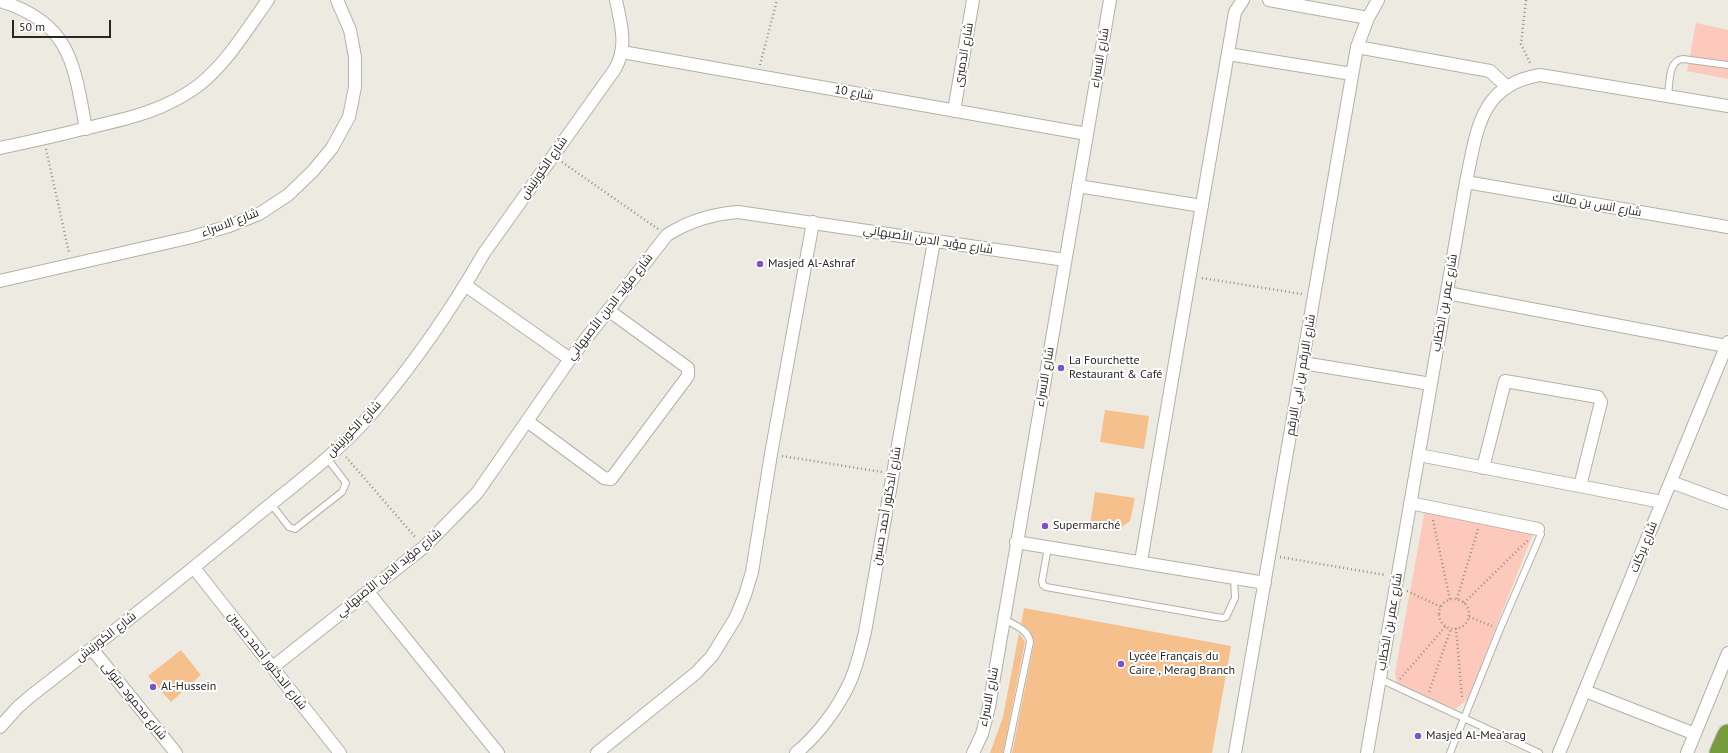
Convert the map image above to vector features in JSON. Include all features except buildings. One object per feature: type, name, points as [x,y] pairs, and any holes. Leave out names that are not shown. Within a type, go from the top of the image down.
[{"type":"highway","points":[[1720,753],[1728,736]]},
{"type":"street","points":[[0,148],[86,129],[148,113],[175,101],[200,84],[221,63],[268,0]]},
{"type":"street","name":"شارع الاسراء","points":[[0,280],[192,237],[229,226],[259,214],[288,195],[313,171],[332,148],[349,117],[354,87],[355,57],[350,30],[337,0]]},
{"type":"street","points":[[616,0],[624,40],[622,52]]},
{"type":"street","name":"شارع الدميرى","points":[[954,111],[973,0]]},
{"type":"street","name":"شارع الاسراء","points":[[973,753],[982,734],[989,707],[1016,542],[1110,0]]},
{"type":"street","points":[[1141,561],[1228,54],[1236,12],[1243,0]]},
{"type":"street","points":[[1269,0],[1368,18]]},
{"type":"street","name":"شارع الارقم بن ابي الارقم","points":[[1235,753],[1357,47],[1368,18],[1378,0]]},
{"type":"street","points":[[0,1],[20,7],[39,18],[55,33],[68,51],[76,72],[86,129]]},
{"type":"street","points":[[1357,47],[1490,71],[1506,86]]},
{"type":"street","name":"شارع 10","points":[[622,52],[1087,134]]},
{"type":"street","name":"شارع الكورنيش","points":[[1,723],[32,695],[194,568],[327,458],[339,448],[372,414],[399,380],[466,285],[484,253],[614,69],[622,52]]},
{"type":"street","points":[[1228,54],[1352,74]]},
{"type":"street","name":"شارع عمر بن الخطاب","points":[[1367,753],[1466,182],[1480,120],[1490,101],[1506,86],[1525,77],[1540,75],[1728,106]]},
{"type":"street","name":"شارع انس بن مالك","points":[[1466,182],[1728,227]]},
{"type":"street","points":[[1078,186],[1202,206]]},
{"type":"street","name":"شارع مؤيد الدين الأصبهاني","points":[[272,667],[424,547],[477,493],[570,359],[667,235],[684,224],[719,214],[738,212],[1065,260]]},
{"type":"street","points":[[597,753],[696,673],[712,656],[728,630],[745,595],[752,572],[771,454],[813,222]]},
{"type":"street","name":"شارع الدكتور أحمد حسين","points":[[796,753],[821,727],[840,701],[857,664],[865,632],[934,241]]},
{"type":"street","points":[[466,285],[570,359]]},
{"type":"street","points":[[1447,293],[1727,344]]},
{"type":"street","points":[[527,421],[604,478],[611,479],[688,376],[688,368],[608,310]]},
{"type":"street","name":"شارع بركات","points":[[1559,753],[1727,344]]},
{"type":"street","points":[[1302,363],[1431,384]]},
{"type":"street","points":[[1483,468],[1505,381],[1598,397],[1601,402],[1580,486]]},
{"type":"street","points":[[1419,455],[1662,502]]},
{"type":"street","points":[[1671,482],[1728,503]]},
{"type":"street","points":[[1410,503],[1538,529]]},
{"type":"street","points":[[1016,542],[1141,561],[1265,583]]},
{"type":"street","name":"شارع الدكتور أحمد حسين","points":[[194,568],[340,753]]},
{"type":"street","points":[[368,592],[498,753]]},
{"type":"street","name":"شارع محمود متولى","points":[[92,649],[176,753]]},
{"type":"street","points":[[1687,753],[1728,653]]},
{"type":"street","points":[[1585,691],[1695,734]]},
{"type":"lane","points":[[1668,95],[1672,65],[1677,60],[1683,59],[1728,65]]},
{"type":"lane","points":[[271,504],[289,527],[295,529],[342,492],[346,483],[327,458]]},
{"type":"lane","points":[[1450,753],[1463,718],[1541,534],[1538,529]]},
{"type":"lane","points":[[1048,547],[1042,581],[1043,585],[1046,587],[1222,618],[1226,617],[1235,598],[1234,577]]},
{"type":"lane","points":[[1003,618],[1024,630],[1030,637],[1007,753]]},
{"type":"lane","points":[[1380,678],[1539,753]]},
{"type":"path","points":[[757,76],[777,0]]},
{"type":"path","points":[[1526,0],[1521,44],[1528,60],[1540,75]]},
{"type":"path","points":[[44,138],[71,264]]},
{"type":"path","points":[[553,156],[667,235]]},
{"type":"path","points":[[1190,276],[1314,296]]},
{"type":"path","points":[[339,448],[424,547]]},
{"type":"path","points":[[771,454],[892,474]]},
{"type":"path","points":[[1430,508],[1450,600]]},
{"type":"path","points":[[1457,599],[1482,517]]},
{"type":"path","points":[[1464,603],[1538,529]]},
{"type":"path","points":[[1270,555],[1397,581],[1441,608]]},
{"type":"path","points":[[1457,599],[1464,603],[1469,612],[1469,617],[1464,624],[1456,628],[1451,628],[1446,626],[1440,616],[1441,608],[1450,600],[1457,599]]},
{"type":"path","points":[[1469,617],[1500,629]]},
{"type":"path","points":[[1394,685],[1446,626]]},
{"type":"path","points":[[1427,700],[1451,628]]},
{"type":"path","points":[[1456,628],[1463,718]]},
{"type":"shaded area","points":[[1696,23],[1728,30],[1728,79],[1687,71]]},
{"type":"shaded area","points":[[1425,510],[1535,529],[1467,700],[1455,709],[1398,686],[1395,673]]},
{"type":"place","name":"Masjed Al-Ashraf","points":[[760,264]]},
{"type":"place","name":"La Fourchette Restaurant & Café","points":[[1061,368]]},
{"type":"place","name":"Supermarché","points":[[1045,526]]},
{"type":"place","name":"Lycée Français du Caire , Merag Branch","points":[[1121,664]]},
{"type":"place","name":"Al-Hussein","points":[[153,687]]},
{"type":"place","name":"Masjed Al-Mea'arag","points":[[1418,736]]}]
